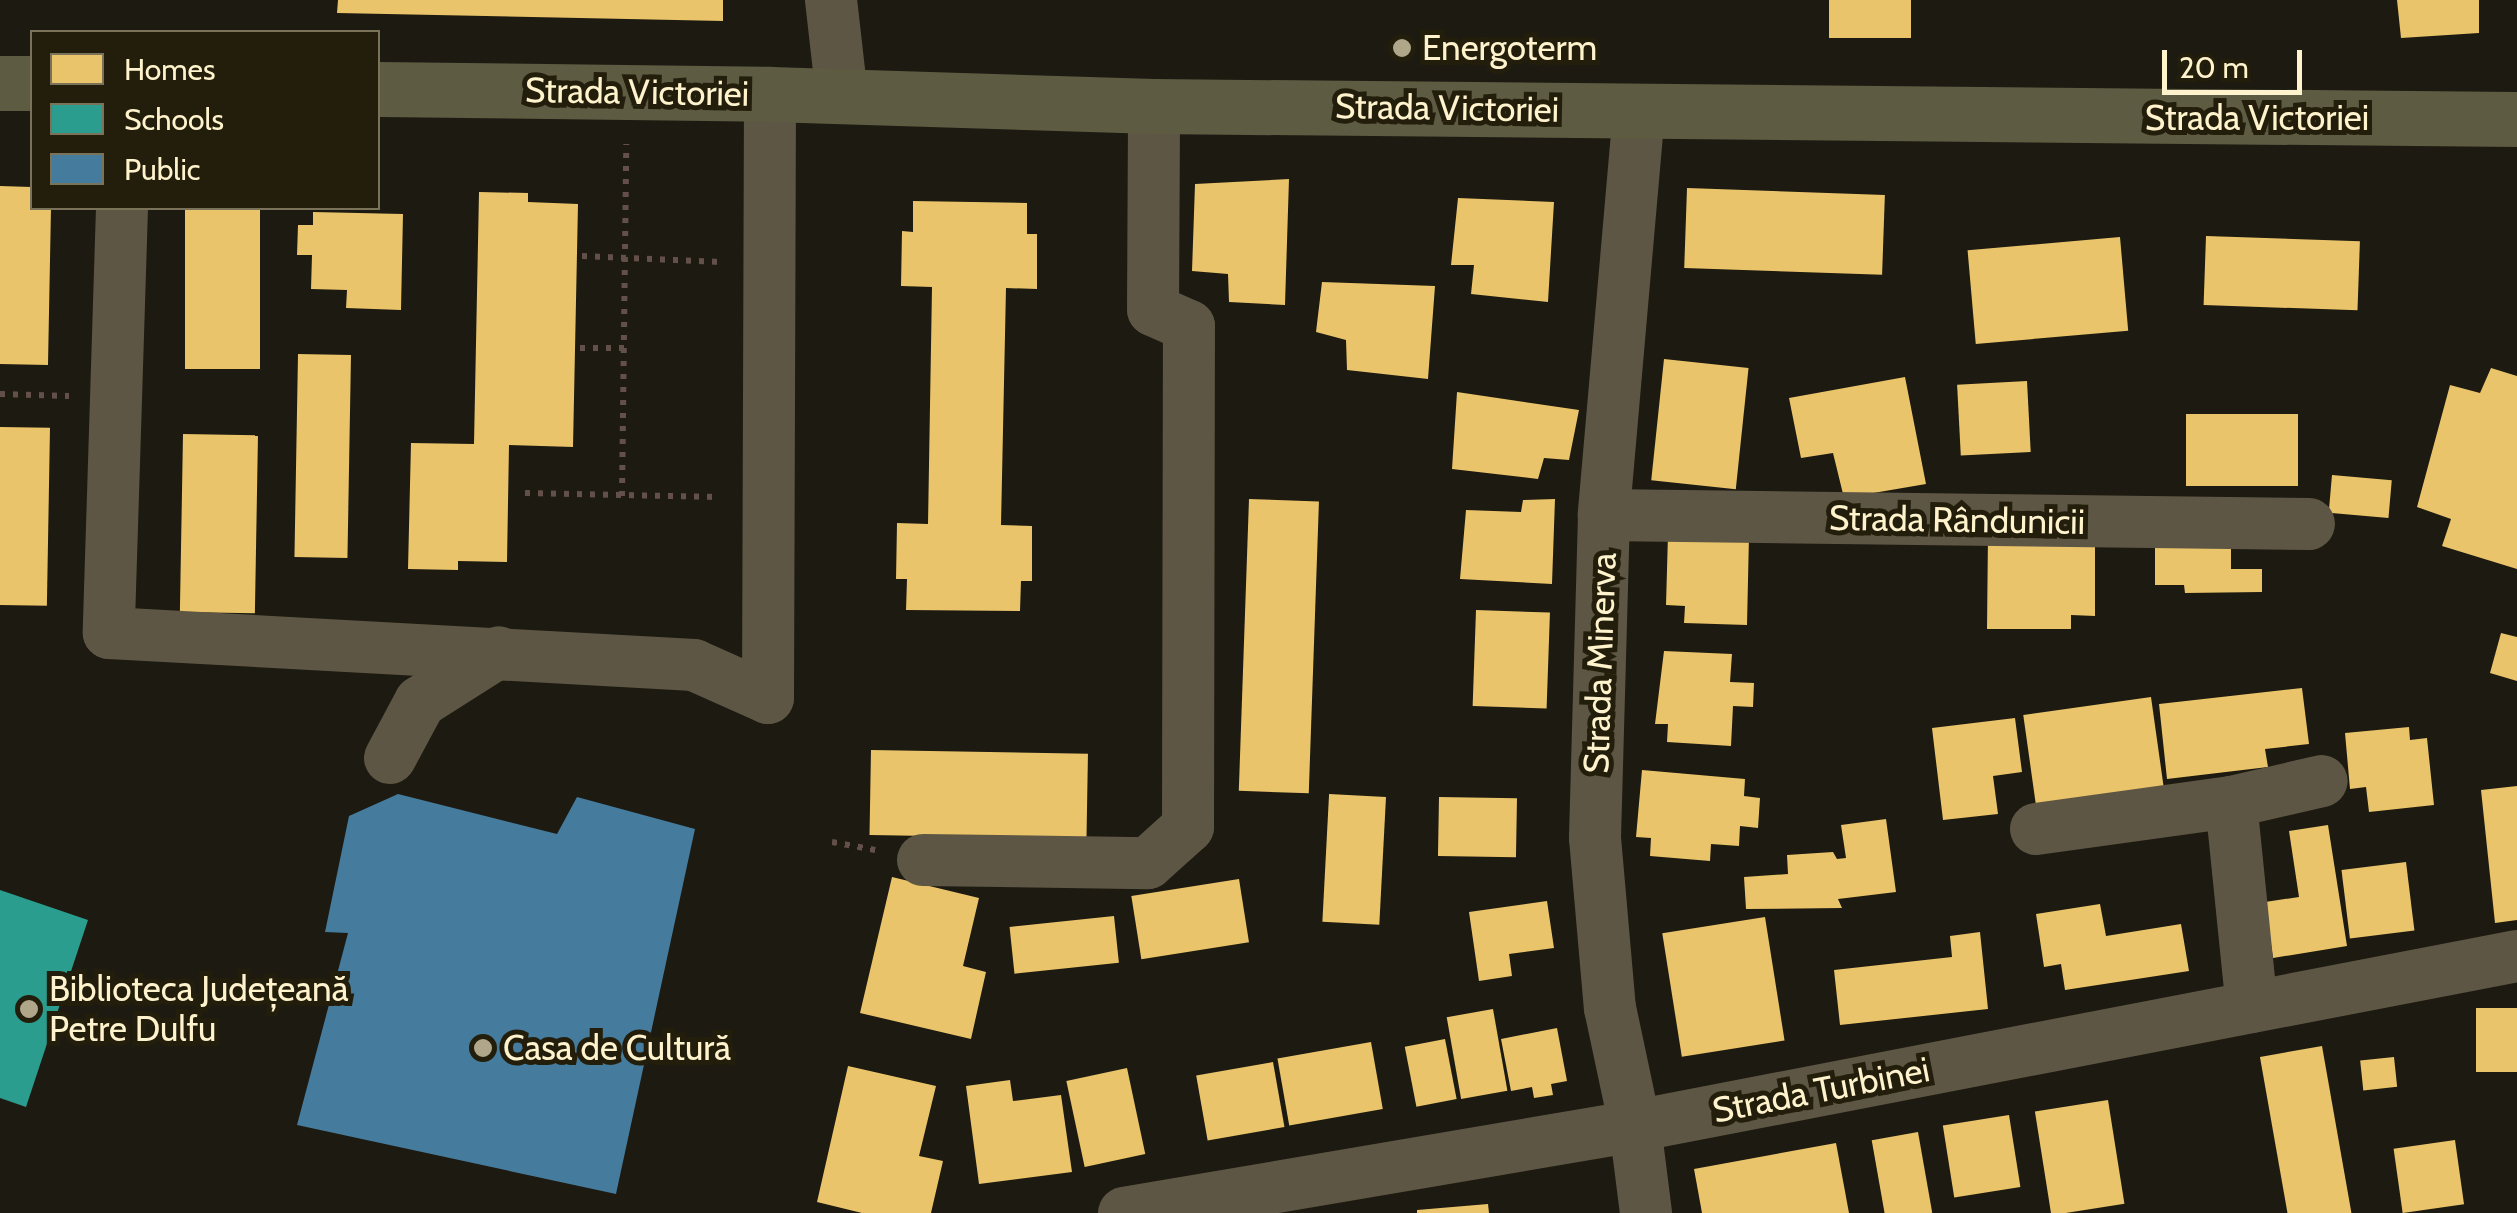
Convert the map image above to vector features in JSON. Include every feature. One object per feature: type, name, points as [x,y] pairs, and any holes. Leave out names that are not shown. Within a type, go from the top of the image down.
[{"type":"main road","points":[[0,83],[30,83]]},
{"type":"main road","name":"Strada Victoriei","points":[[380,88],[770,94],[1154,106],[2517,119]]},
{"type":"street","points":[[830,0],[842,97]]},
{"type":"street","points":[[122,210],[109,633],[694,665],[768,698],[770,94]]},
{"type":"street","points":[[924,860],[1148,864],[1188,827],[1189,326],[1153,310],[1154,106]]},
{"type":"street","name":"Strada Minerva","points":[[1639,111],[1604,515],[1595,838],[1610,1008],[1635,1126],[1646,1213]]},
{"type":"street","name":"Strada Rândunicii","points":[[1604,515],[2309,524]]},
{"type":"street","points":[[390,758],[420,702],[499,652]]},
{"type":"street","points":[[2036,829],[2232,802],[2322,781]]},
{"type":"street","points":[[2232,802],[2252,1007]]},
{"type":"street","name":"Strada Turbinei","points":[[1124,1213],[1635,1126],[2517,956]]},
{"type":"path","points":[[622,496],[626,92]]},
{"type":"path","points":[[582,256],[770,265]]},
{"type":"path","points":[[580,348],[624,348]]},
{"type":"path","points":[[0,394],[117,397]]},
{"type":"path","points":[[526,494],[769,498]]},
{"type":"building: Homes","points":[[338,0],[723,0],[723,21],[337,13]]},
{"type":"building: Homes","points":[[1829,0],[1911,0],[1911,38],[1829,38]]},
{"type":"building: Homes","points":[[2397,0],[2479,0],[2479,33],[2401,38]]},
{"type":"building: Homes","points":[[1289,179],[1285,305],[1229,302],[1228,274],[1192,271],[1195,184]]},
{"type":"building: Homes","points":[[0,186],[30,187],[30,210],[51,210],[48,365],[0,364]]},
{"type":"building: Homes","points":[[1687,188],[1885,195],[1882,275],[1684,268]]},
{"type":"building: Homes","points":[[479,192],[528,193],[528,202],[578,204],[573,447],[509,445],[507,562],[458,561],[458,570],[408,569],[411,443],[474,444]]},
{"type":"building: Homes","points":[[1458,198],[1554,202],[1548,302],[1471,294],[1474,265],[1451,265]]},
{"type":"building: Homes","points":[[913,201],[1027,203],[1027,234],[1037,234],[1037,289],[1006,288],[1001,525],[1032,526],[1032,581],[1021,581],[1020,611],[906,610],[907,579],[896,579],[897,523],[928,524],[932,287],[901,286],[902,231],[913,232]]},
{"type":"building: Homes","points":[[185,210],[260,210],[260,369],[185,369]]},
{"type":"building: Homes","points":[[313,212],[403,214],[401,310],[346,308],[347,290],[311,289],[312,255],[297,255],[298,225],[313,225]]},
{"type":"building: Homes","points":[[2206,236],[2360,241],[2357,310],[2204,305]]},
{"type":"building: Homes","points":[[2120,237],[2128,331],[1976,344],[1968,250]]},
{"type":"building: Homes","points":[[1322,282],[1435,286],[1428,379],[1347,370],[1346,340],[1316,332]]},
{"type":"building: Homes","points":[[298,354],[351,355],[347,558],[294,557]]},
{"type":"building: Homes","points":[[1664,359],[1749,368],[1736,489],[1651,480]]},
{"type":"building: Homes","points":[[2491,368],[2517,376],[2517,569],[2442,546],[2451,519],[2417,507],[2450,385],[2480,393]]},
{"type":"building: Homes","points":[[1905,377],[1926,484],[1844,498],[1833,453],[1801,458],[1789,398]]},
{"type":"building: Homes","points":[[2027,381],[2031,452],[1961,456],[1957,385]]},
{"type":"building: Homes","points":[[1457,392],[1579,410],[1569,460],[1544,458],[1538,479],[1452,469]]},
{"type":"building: Homes","points":[[2186,414],[2298,414],[2298,486],[2186,486]]},
{"type":"building: Homes","points":[[0,427],[50,428],[47,606],[0,605]]},
{"type":"building: Homes","points":[[183,434],[258,435],[255,613],[180,612]]},
{"type":"building: Homes","points":[[2332,475],[2392,480],[2388,518],[2329,513]]},
{"type":"building: Homes","points":[[1249,499],[1319,501],[1309,793],[1239,791]]},
{"type":"building: Homes","points":[[1555,499],[1552,584],[1460,579],[1466,510],[1521,512],[1523,500]]},
{"type":"building: Homes","points":[[1988,533],[2095,533],[2095,616],[2071,615],[2071,629],[1987,629]]},
{"type":"building: Homes","points":[[1668,534],[1749,536],[1747,625],[1684,623],[1685,606],[1666,605]]},
{"type":"building: Homes","points":[[2155,537],[2231,537],[2231,569],[2262,569],[2262,592],[2185,593],[2184,585],[2155,585]]},
{"type":"building: Homes","points":[[1476,610],[1550,613],[1547,709],[1473,706]]},
{"type":"building: Homes","points":[[2501,633],[2517,637],[2517,681],[2490,673]]},
{"type":"building: Homes","points":[[1664,651],[1732,654],[1730,682],[1754,683],[1753,707],[1733,706],[1731,746],[1667,742],[1668,724],[1655,724]]},
{"type":"building: Homes","points":[[2302,688],[2309,744],[2265,749],[2268,767],[2167,779],[2159,704]]},
{"type":"building: Homes","points":[[2151,697],[2164,792],[2037,810],[2023,715]]},
{"type":"building: Homes","points":[[2015,718],[2022,772],[1993,776],[1998,814],[1943,820],[1932,728]]},
{"type":"building: Homes","points":[[2409,727],[2410,740],[2427,738],[2434,805],[2369,812],[2366,787],[2350,789],[2345,733]]},
{"type":"building: Homes","points":[[871,750],[1088,754],[1086,839],[870,835]]},
{"type":"building: Homes","points":[[1642,770],[1745,779],[1744,796],[1760,798],[1758,828],[1740,826],[1739,846],[1711,844],[1710,861],[1650,856],[1651,838],[1636,837]]},
{"type":"building: Homes","points":[[2517,786],[2517,920],[2495,923],[2481,790]]},
{"type":"building: Homes","points":[[1329,794],[1386,797],[1379,925],[1322,922]]},
{"type":"building: Homes","points":[[1439,797],[1517,798],[1516,857],[1438,856]]},
{"type":"building: Homes","points":[[1886,819],[1896,892],[1838,899],[1842,908],[1746,909],[1744,877],[1788,874],[1787,855],[1833,852],[1837,859],[1846,858],[1841,825]]},
{"type":"building: Homes","points":[[2328,825],[2347,946],[2273,958],[2265,902],[2299,897],[2289,831]]},
{"type":"building: Homes","points":[[2406,862],[2414,930],[2350,938],[2341,870]]},
{"type":"building: Homes","points":[[892,877],[979,898],[963,966],[986,972],[971,1039],[860,1013]]},
{"type":"building: Homes","points":[[1239,879],[1249,942],[1141,959],[1131,896]]},
{"type":"building: Homes","points":[[1547,901],[1554,948],[1509,954],[1512,976],[1479,981],[1469,912]]},
{"type":"building: Homes","points":[[2100,904],[2106,936],[2181,924],[2189,971],[2065,990],[2061,964],[2044,967],[2036,914]]},
{"type":"building: Homes","points":[[1114,916],[1119,963],[1014,974],[1010,927]]},
{"type":"building: Homes","points":[[1765,917],[1785,1040],[1682,1057],[1662,933]]},
{"type":"building: Homes","points":[[1980,932],[1988,1009],[1840,1025],[1834,970],[1952,957],[1950,936]]},
{"type":"building: Homes","points":[[2476,1008],[2517,1008],[2517,1072],[2476,1072]]},
{"type":"building: Homes","points":[[1493,1009],[1507,1091],[1461,1099],[1447,1017]]},
{"type":"building: Homes","points":[[1557,1028],[1567,1081],[1551,1084],[1553,1095],[1534,1098],[1532,1087],[1511,1091],[1501,1039]]},
{"type":"building: Homes","points":[[1445,1039],[1457,1099],[1416,1107],[1405,1047]]},
{"type":"building: Homes","points":[[1371,1042],[1383,1109],[1289,1125],[1277,1058]]},
{"type":"building: Homes","points":[[2322,1046],[2351,1213],[2287,1213],[2260,1057]]},
{"type":"building: Homes","points":[[2394,1057],[2397,1087],[2363,1090],[2360,1061]]},
{"type":"building: Homes","points":[[1273,1062],[1284,1127],[1208,1141],[1196,1076]]},
{"type":"building: Homes","points":[[848,1066],[936,1086],[919,1156],[943,1161],[931,1213],[862,1213],[817,1202]]},
{"type":"building: Homes","points":[[1127,1068],[1145,1154],[1085,1167],[1066,1081]]},
{"type":"building: Homes","points":[[1010,1080],[1013,1101],[1061,1095],[1072,1172],[979,1184],[966,1086]]},
{"type":"building: Homes","points":[[2108,1100],[2124,1204],[2051,1213],[2035,1112]]},
{"type":"building: Homes","points":[[2009,1115],[2020,1187],[1954,1198],[1943,1125]]},
{"type":"building: Homes","points":[[1918,1132],[1932,1213],[1885,1213],[1872,1140]]},
{"type":"building: Homes","points":[[2455,1140],[2464,1204],[2403,1213],[2394,1149]]},
{"type":"building: Homes","points":[[1836,1143],[1849,1213],[1702,1213],[1694,1169]]},
{"type":"building: Homes","points":[[1488,1204],[1489,1213],[1417,1213],[1417,1210]]},
{"type":"building: Schools","name":"Biblioteca Județeană Petre Dulfu","points":[[0,890],[88,920],[26,1107],[0,1098]]},
{"type":"building: Public","name":"Casa de Cultură","points":[[398,794],[557,834],[577,797],[695,829],[616,1194],[297,1125],[348,933],[325,932],[349,816]]},
{"type":"place","name":"Energoterm","points":[[1402,48]]},
{"type":"place","name":"Biblioteca Județeană Petre Dulfu","points":[[29,1009]]},
{"type":"place","name":"Casa de Cultură","points":[[483,1048]]}]
